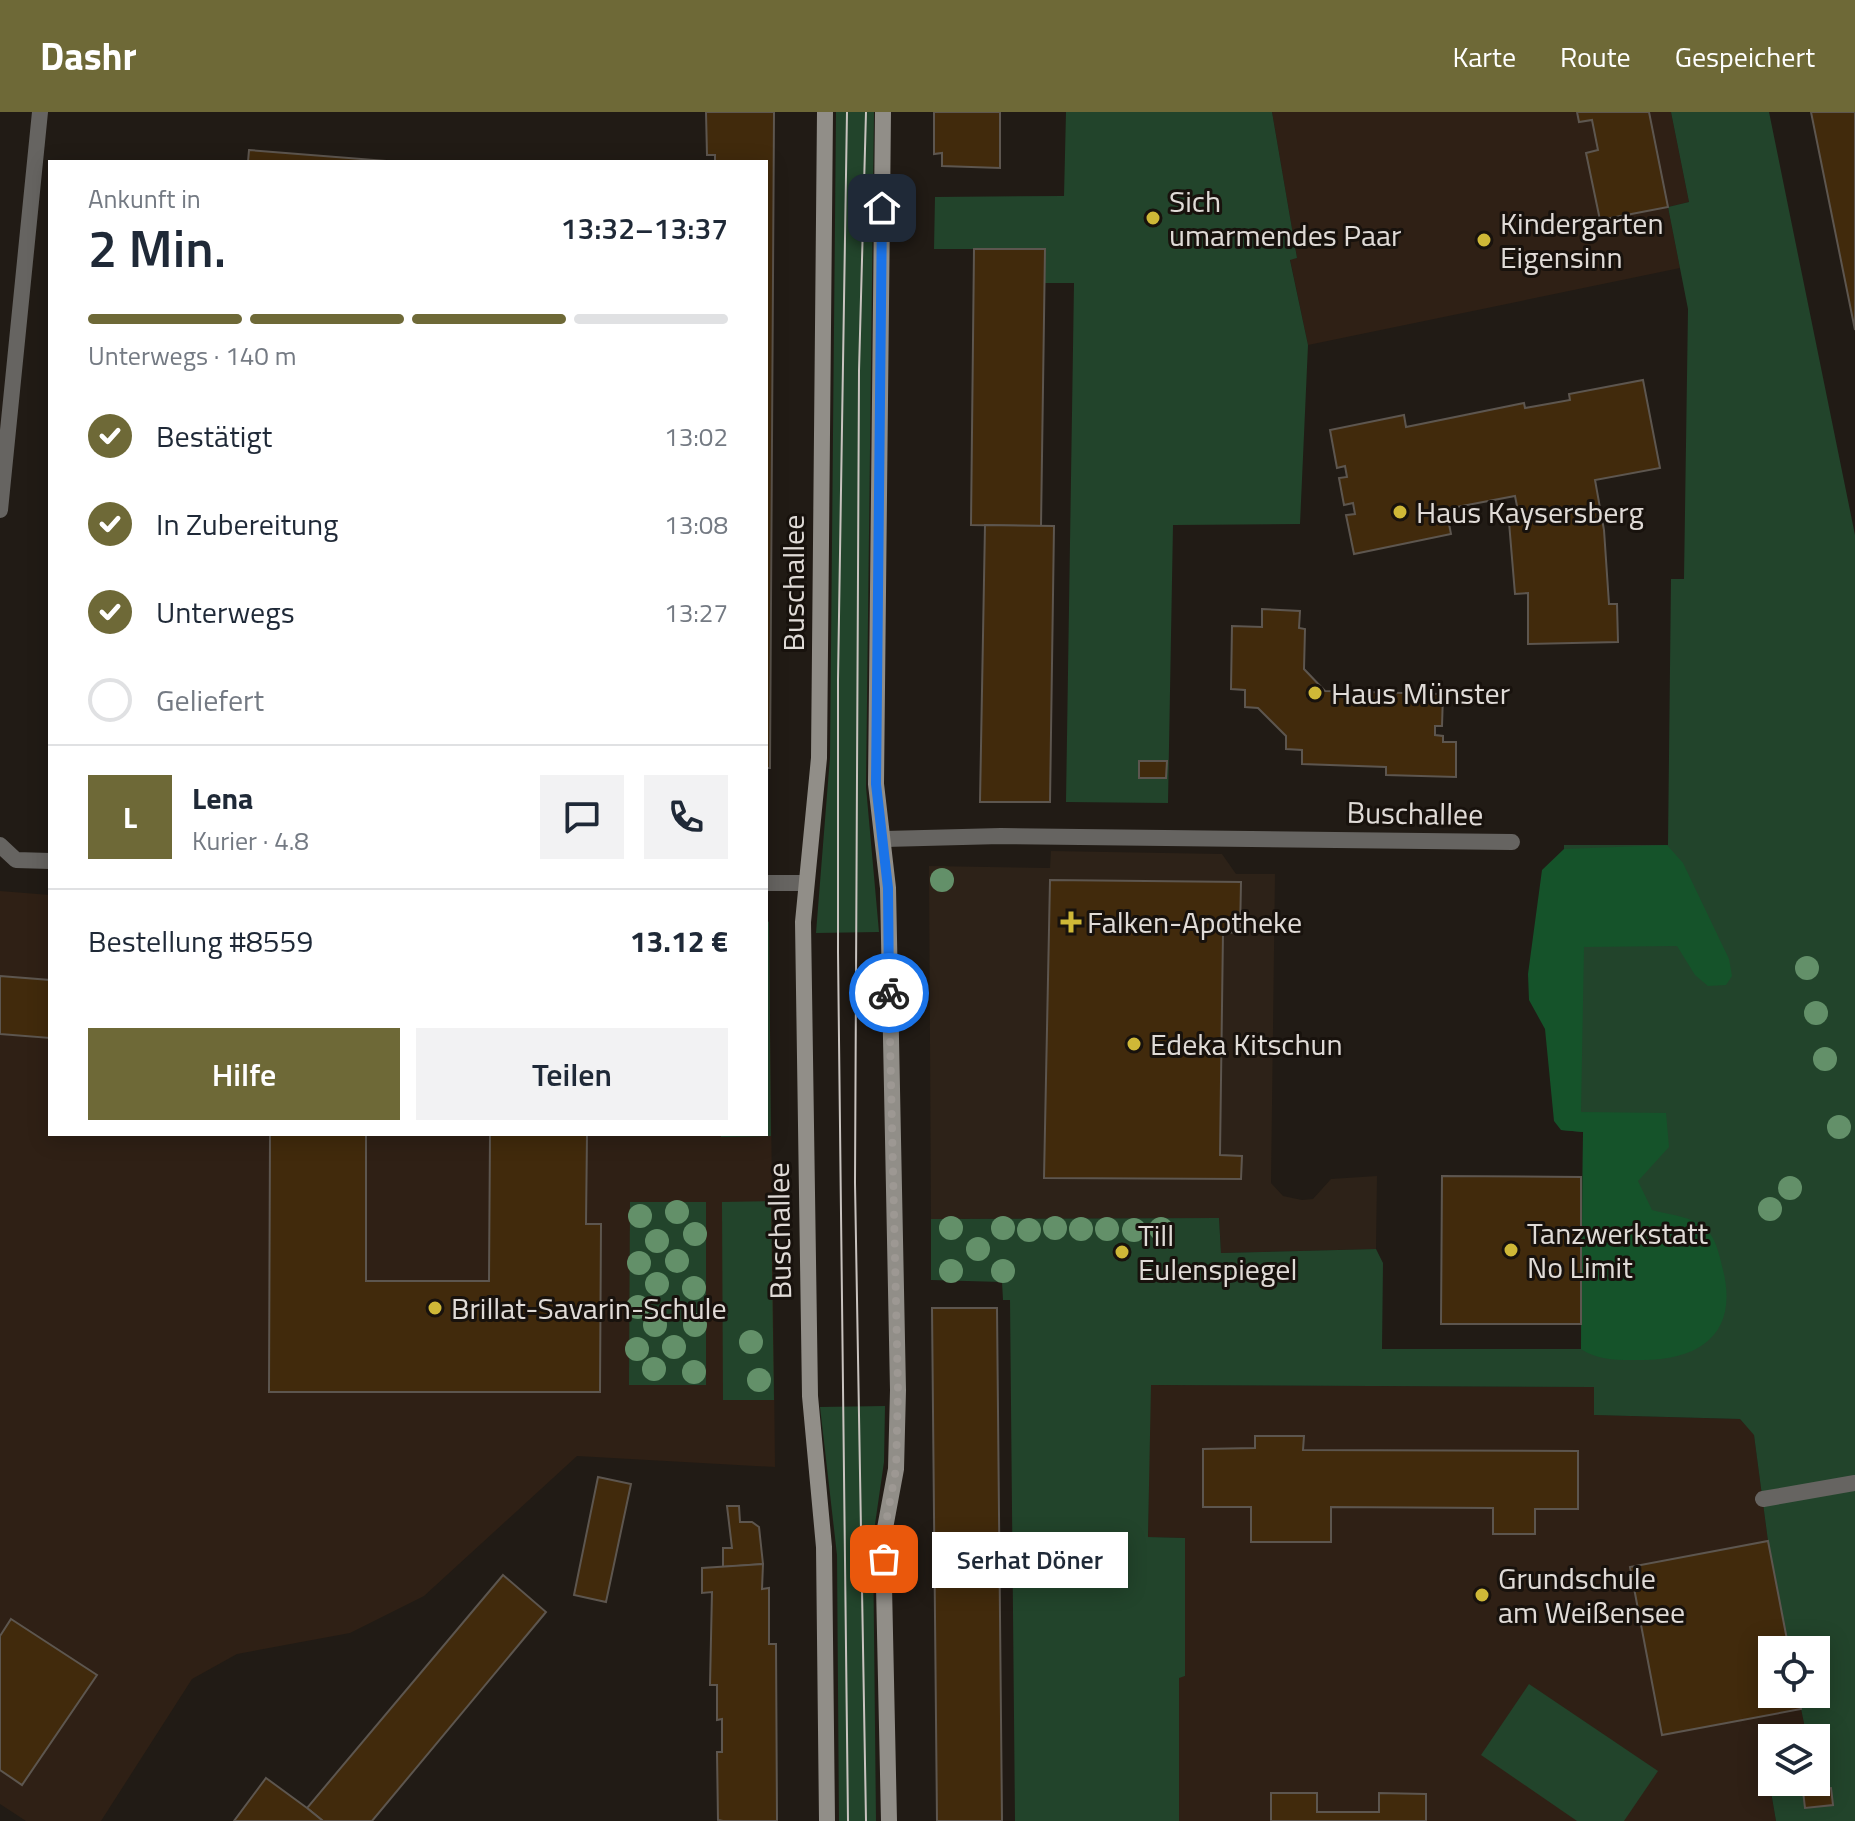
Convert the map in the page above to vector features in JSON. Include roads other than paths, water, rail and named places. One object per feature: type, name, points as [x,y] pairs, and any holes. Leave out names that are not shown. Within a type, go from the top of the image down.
[{"type":"main road","name":"Buschallee","points":[[825,112],[819,758],[806,883],[810,1396],[824,1547],[827,1821]]},
{"type":"main road","points":[[883,112],[876,784],[885,839],[898,1390],[896,1469],[883,1539],[889,1821]]},
{"type":"street","points":[[0,510],[40,112]]},
{"type":"street","name":"Buschallee","points":[[885,839],[1001,836],[1512,842]]},
{"type":"street","points":[[0,845],[16,860],[48,861]]},
{"type":"street","points":[[768,883],[806,883]]},
{"type":"street","points":[[1763,1499],[1855,1483]]},
{"type":"tram line","points":[[847,112],[838,680],[838,952],[848,1821]]},
{"type":"tram line","points":[[866,112],[859,371],[855,1183],[866,1821]]},
{"type":"place","name":"Sich umarmendes Paar","points":[[1153,218]]},
{"type":"place","name":"Kindergarten Eigensinn","points":[[1484,240]]},
{"type":"place","name":"Haus Kaysersberg","points":[[1400,512]]},
{"type":"place","name":"Haus Münster","points":[[1315,693]]},
{"type":"place","name":"Falken-Apotheke","points":[[1071,922]]},
{"type":"place","name":"Edeka Kitschun","points":[[1134,1044]]},
{"type":"place","name":"Tanzwerkstatt No Limit","points":[[1511,1250]]},
{"type":"place","name":"Till Eulenspiegel","points":[[1122,1252]]},
{"type":"place","name":"Brillat-Savarin-Schule","points":[[435,1308]]},
{"type":"place","name":"Serhat Döner","points":[[884,1559]]},
{"type":"place","name":"Grundschule am Weißensee","points":[[1482,1595]]}]
